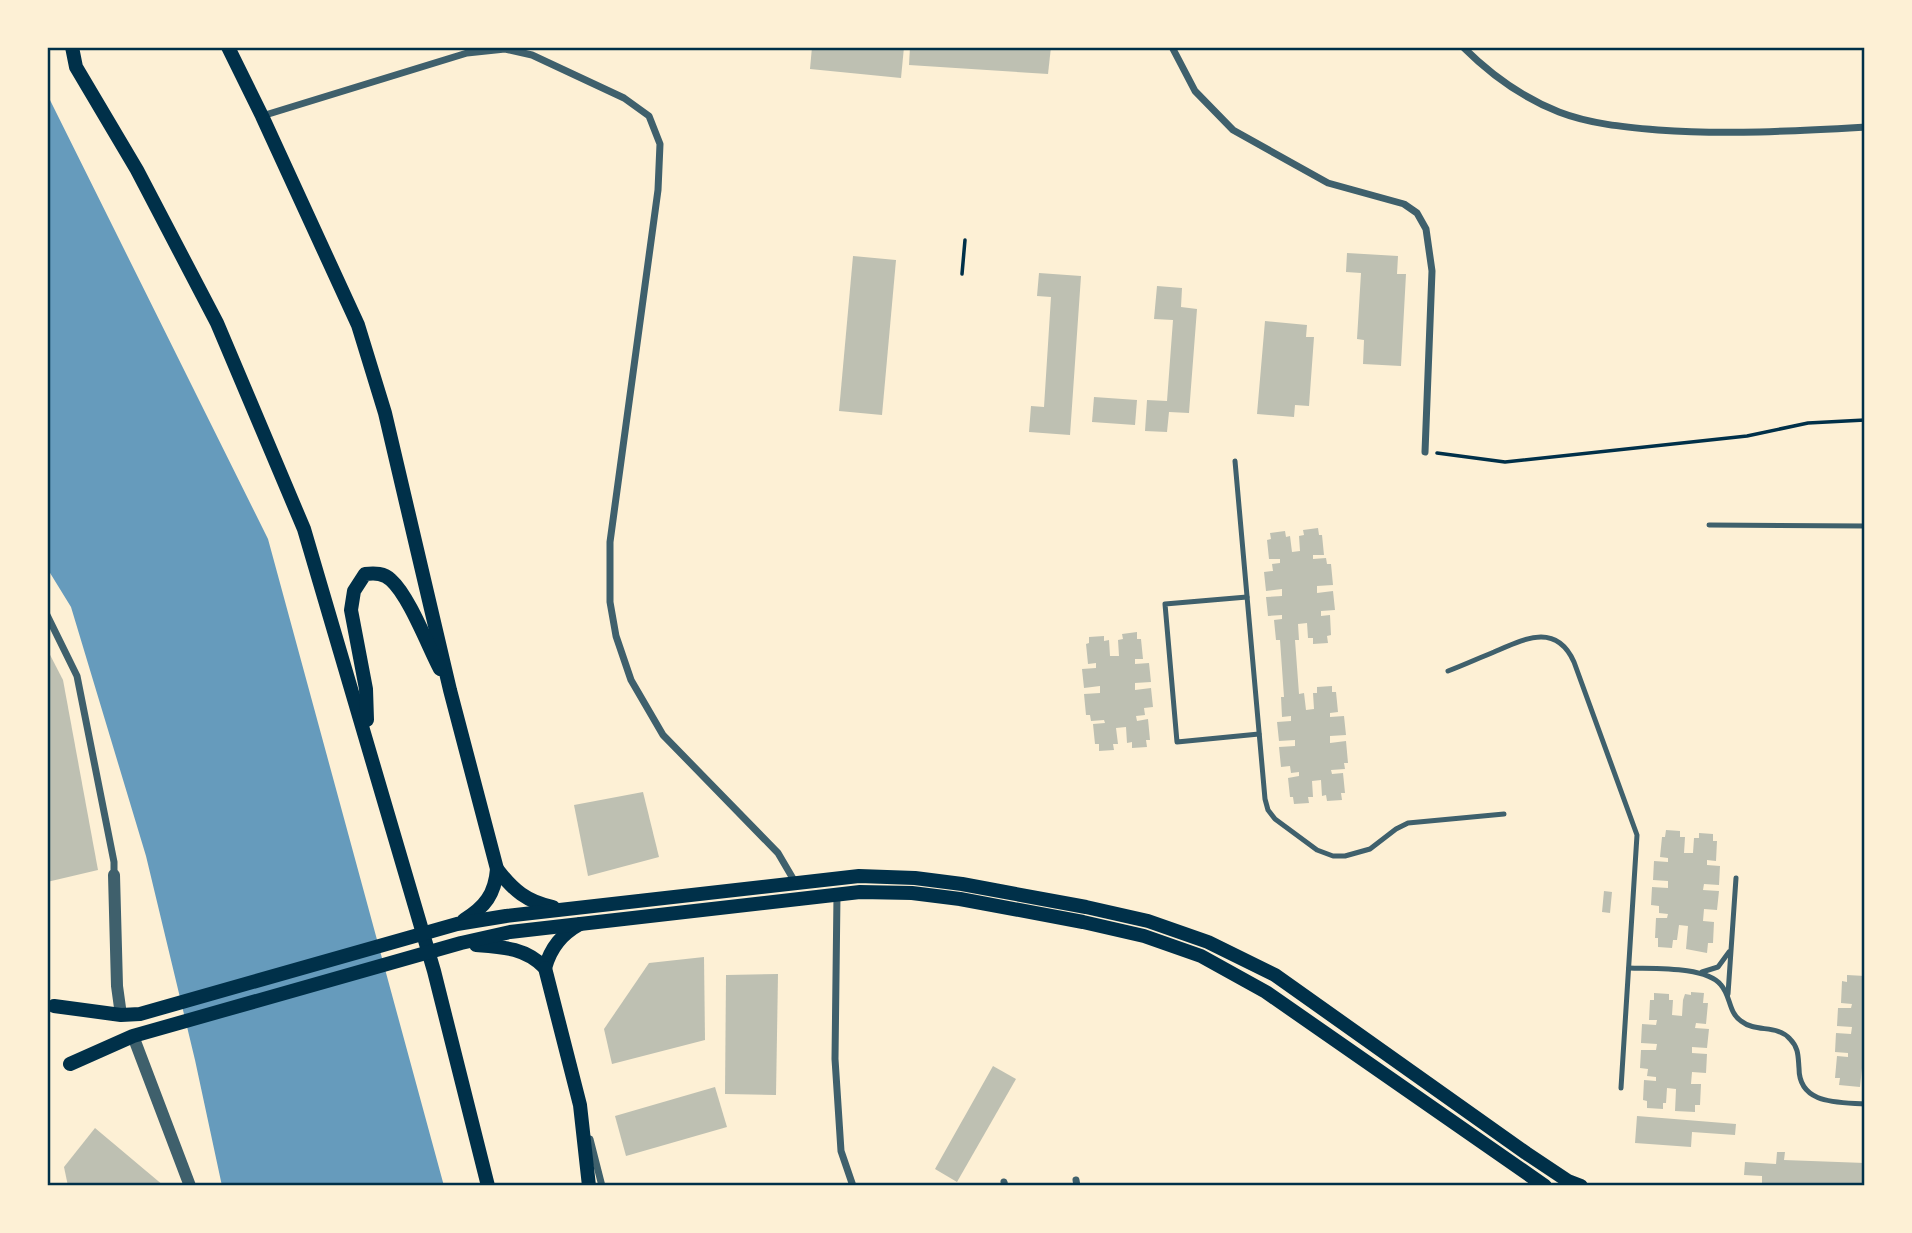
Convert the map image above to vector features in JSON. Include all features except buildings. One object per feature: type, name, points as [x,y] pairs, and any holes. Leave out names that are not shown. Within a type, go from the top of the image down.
[{"type":"main road","points":[[72,47],[76,67],[137,170],[217,323],[304,528],[434,971],[488,1186]]},
{"type":"main road","points":[[228,47],[358,325],[388,426],[450,690],[497,869],[496,885],[488,900],[478,911],[457,924]]},
{"type":"main road","points":[[368,739],[366,689],[351,610],[355,591],[365,574],[379,573],[391,580],[405,601],[450,690]]},
{"type":"main road","points":[[497,869],[519,893],[535,903],[564,909]]},
{"type":"main road","points":[[54,1006],[121,1015],[140,1014],[457,924],[564,909],[859,876],[915,878],[962,884],[1136,919],[1208,942],[1275,975],[1526,1153],[1568,1181],[1581,1186]]},
{"type":"main road","points":[[70,1064],[139,1034],[461,943],[510,932],[837,894],[912,893],[960,899],[1132,933],[1201,956],[1266,992],[1545,1186]]},
{"type":"main road","points":[[545,968],[550,953],[559,940],[583,922]]},
{"type":"main road","points":[[461,943],[505,947],[522,952],[535,958],[545,968],[580,1105],[589,1186]]},
{"type":"main road","points":[[480,1151],[499,1186]]},
{"type":"street","points":[[1172,47],[1195,91],[1233,130],[1328,183],[1393,200],[1417,213],[1426,229],[1432,271],[1424,452]]},
{"type":"street","points":[[1462,47],[1487,72],[1535,102],[1594,122],[1623,127],[1728,134],[1865,127]]},
{"type":"street","points":[[262,116],[467,53],[505,50],[532,55],[624,98],[649,116],[660,144],[658,190],[610,542],[610,602],[616,636],[631,680],[663,735],[778,853],[795,883]]},
{"type":"street","points":[[47,615],[78,676],[114,862],[117,986],[121,1015]]},
{"type":"street","points":[[837,894],[835,1059],[841,1151],[853,1186]]},
{"type":"street","points":[[139,1034],[190,1186]]},
{"type":"street","points":[[580,1105],[602,1186]]},
{"type":"lane","points":[[1235,461],[1265,799],[1271,815],[1326,855],[1345,856],[1370,849],[1396,828],[1408,823],[1504,814]]},
{"type":"lane","points":[[1709,525],[1865,526]]},
{"type":"lane","points":[[1247,597],[1165,604],[1177,742],[1259,734]]},
{"type":"lane","points":[[1448,671],[1532,637],[1555,641],[1569,652],[1637,835],[1621,1088]]},
{"type":"lane","points":[[1728,997],[1736,878]]},
{"type":"lane","points":[[1629,968],[1699,972],[1718,967],[1727,958],[1731,946]]},
{"type":"lane","points":[[1699,972],[1717,980],[1728,997],[1732,1012],[1743,1023],[1751,1027],[1777,1030],[1792,1040],[1798,1051],[1801,1081],[1810,1095],[1824,1101],[1865,1104]]},
{"type":"path","points":[[962,274],[965,240]]},
{"type":"path","points":[[1424,452],[1504,462],[1747,436],[1808,424],[1865,420]]},
{"type":"water","points":[[47,94],[268,539],[444,1186],[222,1186],[146,856],[71,607],[47,568]]}]
